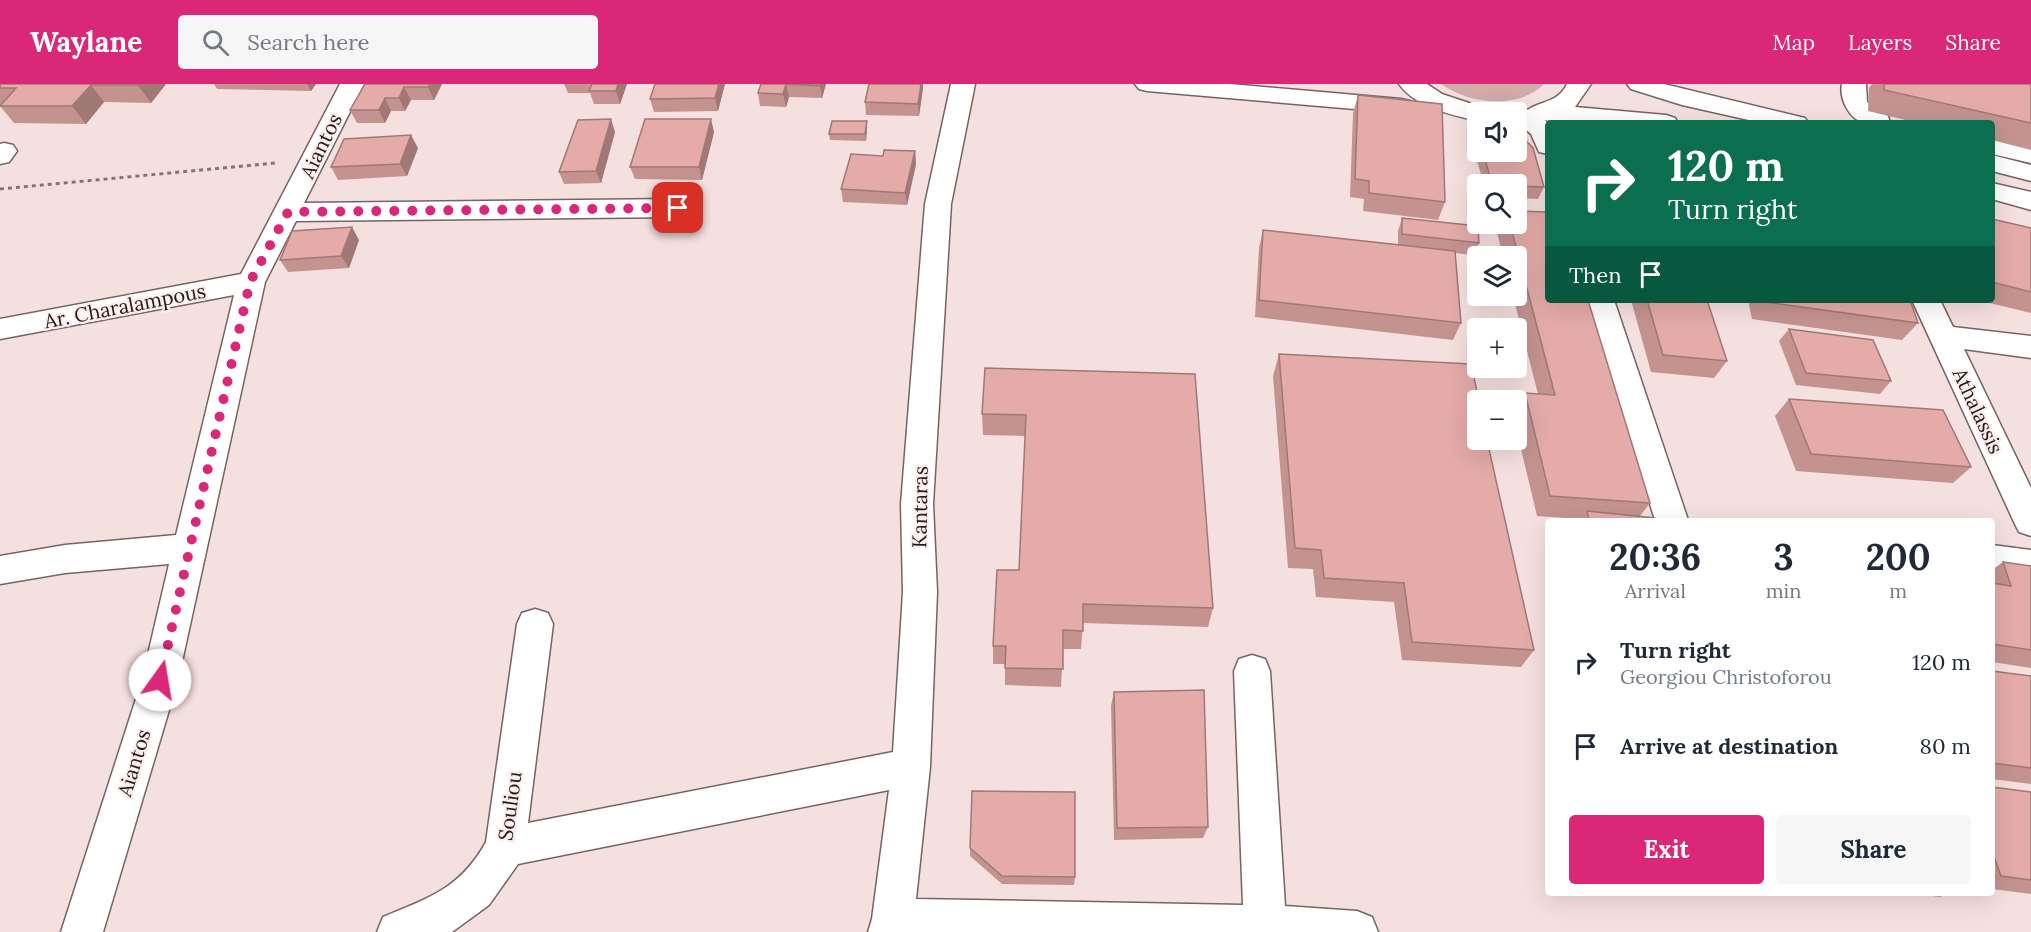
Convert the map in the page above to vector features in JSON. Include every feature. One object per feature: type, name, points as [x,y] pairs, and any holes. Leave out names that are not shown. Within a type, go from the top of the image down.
[{"type":"street","name":"Aiantos","points":[[82,932],[160,680],[250,282],[352,84]]},
{"type":"street","name":"Kantaras","points":[[891,925],[911,767],[920,592],[917,504],[938,204],[963,84]]},
{"type":"street","points":[[1147,84],[1467,113]]},
{"type":"street","points":[[1411,84],[1433,99],[1467,112]]},
{"type":"street","points":[[1527,115],[1563,105],[1572,97],[1579,84]]},
{"type":"street","points":[[1639,84],[1691,100],[1782,120]]},
{"type":"street","points":[[1854,84],[1852,90],[1859,109],[1877,120]]},
{"type":"street","points":[[1527,116],[1600,114],[1644,120]]},
{"type":"street","points":[[1527,118],[1542,131],[1545,138]]},
{"type":"street","points":[[1995,147],[2031,155]]},
{"type":"street","points":[[1995,164],[2031,173]]},
{"type":"street","points":[[1995,193],[2031,201]]},
{"type":"street","points":[[288,212],[678,208]]},
{"type":"street","name":"Ar. Charalampous","points":[[0,329],[250,282]]},
{"type":"street","points":[[1601,303],[1674,518]]},
{"type":"street","name":"Athalassis","points":[[1927,303],[1942,336],[2023,489],[2031,522]]},
{"type":"street","points":[[1942,336],[2031,347]]},
{"type":"street","points":[[0,570],[65,559],[191,548]]},
{"type":"street","points":[[1995,559],[2031,564]]},
{"type":"street","name":"Souliou","points":[[398,932],[432,921],[468,897],[496,867],[506,847],[535,624]]},
{"type":"street","points":[[1252,671],[1265,926]]},
{"type":"street","points":[[506,847],[911,767]]},
{"type":"street","points":[[891,925],[1265,926],[1357,932]]},
{"type":"path","points":[[0,189],[313,160]]},
{"type":"shaded area","points":[[1441,84],[1544,84],[1521,98],[1493,101],[1465,96]]},
{"type":"building","points":[[0,84],[139,84],[91,85],[72,106],[0,106],[16,88],[0,88]]},
{"type":"building","points":[[365,84],[430,84],[428,87],[404,87],[399,98],[385,98],[379,110],[350,110]]},
{"type":"building","points":[[592,84],[618,84],[616,91],[589,91]]},
{"type":"building","points":[[655,84],[719,84],[715,98],[650,99]]},
{"type":"building","points":[[761,84],[786,84],[783,94],[758,93]]},
{"type":"building","points":[[786,84],[820,84],[820,86]]},
{"type":"building","points":[[869,84],[921,84],[918,104],[865,102]]},
{"type":"building","points":[[1884,84],[2031,84],[2031,123],[1884,90]]},
{"type":"building","points":[[1358,95],[1442,104],[1445,202],[1369,193],[1369,181],[1355,179]]},
{"type":"building","points":[[611,119],[596,171],[559,172],[578,120]]},
{"type":"building","points":[[645,119],[711,119],[699,167],[630,167]]},
{"type":"building","points":[[832,121],[867,121],[865,134],[829,134]]},
{"type":"building","points":[[411,135],[400,164],[331,167],[344,139]]},
{"type":"building","points":[[1527,142],[1533,148],[1544,187],[1527,186],[1527,174],[1489,174],[1486,162],[1527,162]]},
{"type":"building","points":[[884,150],[915,151],[905,193],[841,189],[851,154],[883,156]]},
{"type":"building","points":[[1527,211],[1545,212],[1545,303],[1589,303],[1650,503],[1550,496],[1527,393],[1555,395],[1527,289],[1527,246],[1516,246],[1513,234],[1527,234]]},
{"type":"building","points":[[1402,218],[1467,225],[1467,234],[1478,234],[1479,243],[1402,234]]},
{"type":"building","points":[[1995,220],[2031,228],[2031,292],[1995,283]]},
{"type":"building","points":[[352,227],[341,256],[280,260],[292,231]]},
{"type":"building","points":[[1263,230],[1455,251],[1461,323],[1259,300]]},
{"type":"building","points":[[1648,303],[1708,303],[1727,361],[1663,355]]},
{"type":"building","points":[[1772,303],[1911,303],[1918,323]]},
{"type":"building","points":[[1789,329],[1873,340],[1891,381],[1806,373]]},
{"type":"building","points":[[1279,354],[1467,364],[1467,378],[1474,378],[1477,390],[1467,390],[1467,450],[1489,450],[1534,650],[1412,642],[1404,583],[1324,578],[1321,550],[1295,548]]},
{"type":"building","points":[[985,368],[1195,374],[1213,608],[1083,604],[1083,631],[1063,630],[1063,669],[1005,668],[1006,646],[993,646],[997,570],[1019,570],[1026,415],[982,414]]},
{"type":"building","points":[[1789,399],[1943,410],[1971,467],[1811,454]]},
{"type":"building","points":[[1587,511],[1655,518],[1589,518]]},
{"type":"building","points":[[2003,562],[2031,566],[2031,650],[1995,644],[1995,583],[2011,586]]},
{"type":"building","points":[[1995,671],[2031,676],[2031,768],[1995,763]]},
{"type":"building","points":[[1204,690],[1208,827],[1117,828],[1114,692]]},
{"type":"building","points":[[1995,787],[2031,792],[2031,880],[2001,876],[1995,859]]},
{"type":"building","points":[[972,791],[1075,792],[1075,877],[1002,876],[970,848]]},
{"type":"route","points":[[160,680],[215,446],[250,282],[288,212],[678,208]]}]
